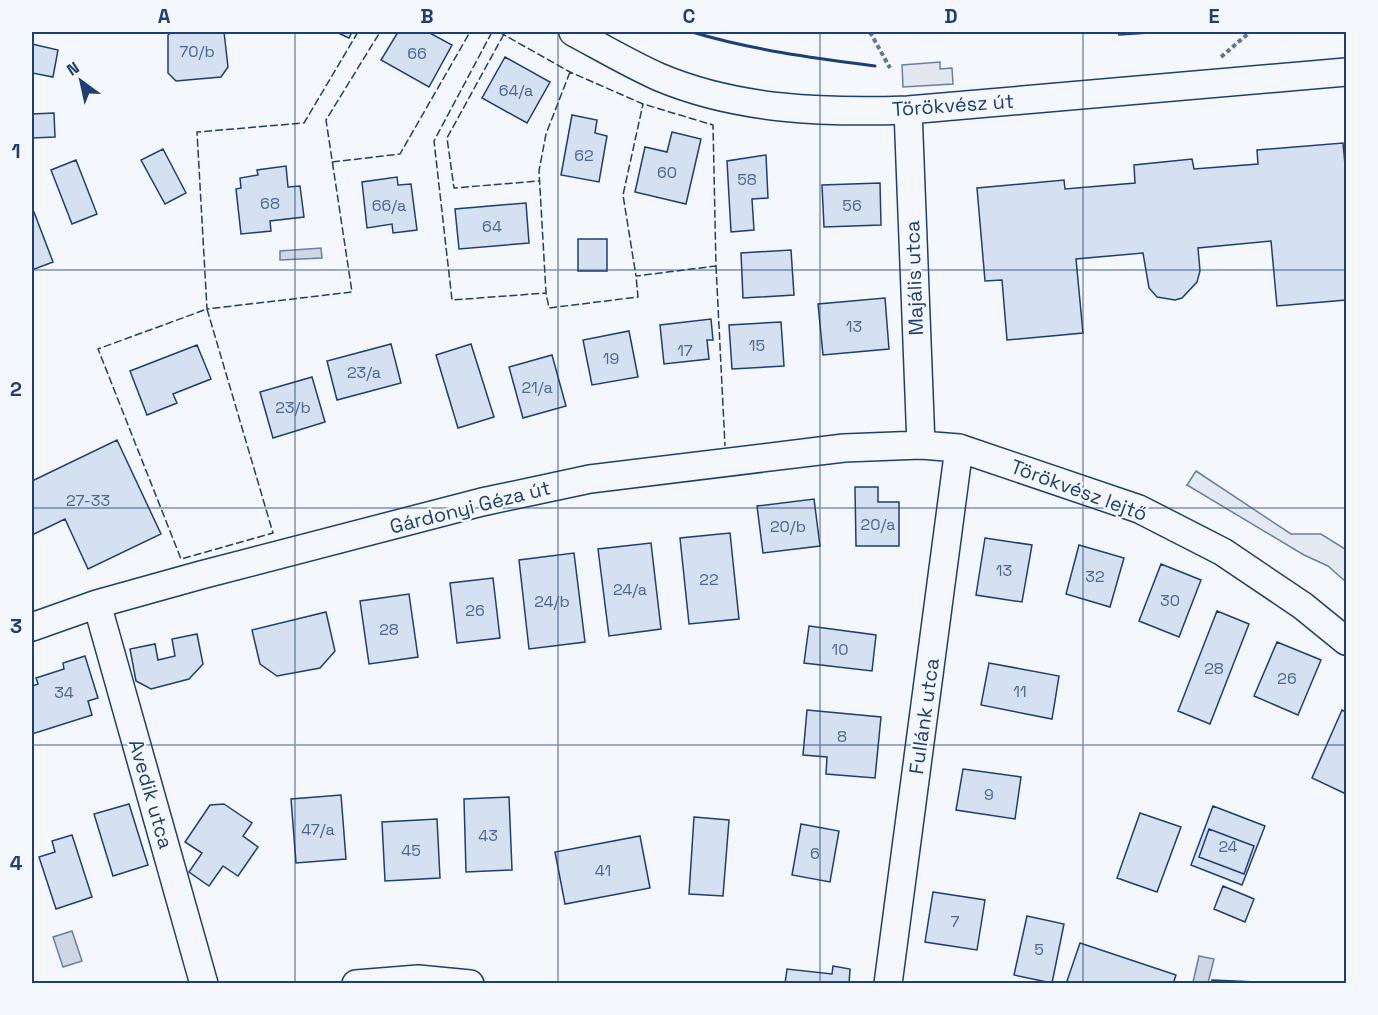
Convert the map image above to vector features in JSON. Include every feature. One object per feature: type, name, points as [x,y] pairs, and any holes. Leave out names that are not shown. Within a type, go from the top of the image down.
[{"type":"street","name":"Törökvész út","points":[[573,32],[659,77],[725,97],[839,113],[908,110],[1347,72]]},
{"type":"street","name":"Majális utca","points":[[908,110],[921,446]]},
{"type":"street","name":"Törökvész lejtő","points":[[921,446],[959,448],[1139,509],[1223,552],[1303,606],[1347,641]]},
{"type":"street","name":"Gárdonyi Géza út","points":[[32,627],[97,604],[482,502],[590,479],[844,448],[921,446]]},
{"type":"street","name":"Fullánk utca","points":[[888,984],[959,448]]},
{"type":"street","name":"Avedik utca","points":[[97,604],[204,984]]},
{"type":"street","points":[[356,984],[418,979],[470,984]]},
{"type":"path","points":[[870,32],[890,68]]},
{"type":"path","points":[[1212,64],[1250,32]]},
{"type":"shaded area","points":[[940,62],[940,69],[952,68],[953,84],[903,87],[902,65]]},
{"type":"shaded area","points":[[321,248],[322,258],[280,260],[280,251]]},
{"type":"shaded area","points":[[1196,471],[1291,534],[1321,534],[1345,549],[1346,582],[1328,566],[1304,555],[1187,485]]},
{"type":"shaded area","points":[[72,931],[82,961],[63,967],[53,937]]},
{"type":"shaded area","points":[[1199,956],[1214,959],[1208,983],[1193,982]]},
{"type":"building","points":[[172,32],[224,32],[228,67],[221,77],[176,81],[168,73],[168,35]]},
{"type":"building","points":[[336,32],[352,32],[349,38]]},
{"type":"building","points":[[398,32],[428,32],[452,45],[429,87],[381,60]]},
{"type":"building","points":[[1118,32],[1165,32],[1119,35]]},
{"type":"building","points":[[32,44],[58,50],[53,77],[32,73]]},
{"type":"building","points":[[505,57],[550,82],[527,123],[482,98]]},
{"type":"building","points":[[54,113],[55,137],[32,138],[32,114]]},
{"type":"building","points":[[572,115],[597,120],[595,133],[607,136],[599,182],[561,175]]},
{"type":"building","points":[[672,132],[701,139],[686,204],[635,192],[645,147],[667,152]]},
{"type":"building","points":[[1343,143],[1346,175],[1346,300],[1277,306],[1271,241],[1198,248],[1200,271],[1197,282],[1182,298],[1175,300],[1157,297],[1149,288],[1143,253],[1076,259],[1083,333],[1007,340],[1002,280],[985,281],[977,188],[1064,180],[1065,189],[1135,183],[1134,165],[1192,159],[1194,169],[1258,164],[1257,150]]},
{"type":"building","points":[[163,149],[186,193],[165,204],[141,160]]},
{"type":"building","points":[[766,155],[768,198],[752,199],[754,230],[731,232],[727,161]]},
{"type":"building","points":[[76,160],[97,214],[72,224],[51,170]]},
{"type":"building","points":[[286,166],[288,187],[300,186],[304,217],[270,221],[271,231],[241,234],[236,189],[241,188],[240,178],[258,175],[257,170]]},
{"type":"building","points":[[397,177],[398,185],[411,184],[417,230],[393,233],[392,224],[367,228],[362,182]]},
{"type":"building","points":[[880,183],[881,225],[824,227],[822,185]]},
{"type":"building","points":[[526,203],[529,243],[459,249],[455,209]]},
{"type":"building","points":[[34,212],[53,262],[32,270],[32,213]]},
{"type":"building","points":[[578,239],[607,239],[607,271],[578,271]]},
{"type":"building","points":[[791,250],[794,295],[743,298],[741,253]]},
{"type":"building","points":[[885,298],[889,349],[823,355],[818,304]]},
{"type":"building","points":[[711,319],[713,340],[707,340],[709,359],[664,364],[660,325]]},
{"type":"building","points":[[781,322],[784,366],[732,369],[729,325]]},
{"type":"building","points":[[629,331],[638,377],[592,385],[583,340]]},
{"type":"building","points":[[391,344],[401,383],[337,400],[327,361]]},
{"type":"building","points":[[471,344],[494,417],[458,428],[436,355]]},
{"type":"building","points":[[197,345],[211,379],[173,394],[177,403],[147,415],[130,371]]},
{"type":"building","points":[[552,355],[566,406],[523,418],[509,367]]},
{"type":"building","points":[[312,377],[325,422],[273,438],[260,392]]},
{"type":"building","points":[[117,440],[161,534],[88,569],[65,519],[32,535],[32,481]]},
{"type":"building","points":[[855,487],[878,487],[878,502],[899,502],[899,546],[856,546]]},
{"type":"building","points":[[814,499],[820,546],[763,553],[757,506]]},
{"type":"building","points":[[730,533],[739,619],[689,624],[680,538]]},
{"type":"building","points":[[985,538],[1032,545],[1022,602],[976,595]]},
{"type":"building","points":[[651,543],[661,629],[609,636],[598,549]]},
{"type":"building","points":[[1079,545],[1124,558],[1110,607],[1066,594]]},
{"type":"building","points":[[574,553],[585,642],[529,649],[519,560]]},
{"type":"building","points":[[1161,564],[1201,580],[1179,637],[1139,621]]},
{"type":"building","points":[[493,578],[500,638],[457,643],[450,583]]},
{"type":"building","points":[[409,594],[418,657],[369,664],[360,601]]},
{"type":"building","points":[[1217,611],[1249,624],[1210,724],[1178,711]]},
{"type":"building","points":[[326,612],[335,651],[320,668],[277,676],[260,664],[252,630]]},
{"type":"building","points":[[809,626],[876,635],[872,671],[804,663]]},
{"type":"building","points":[[197,634],[203,664],[189,679],[151,689],[136,681],[130,649],[155,644],[158,660],[175,656],[172,639]]},
{"type":"building","points":[[1277,642],[1321,660],[1298,715],[1254,696]]},
{"type":"building","points":[[85,656],[98,698],[88,701],[92,715],[32,734],[32,686],[38,684],[36,678],[64,669],[63,663]]},
{"type":"building","points":[[989,663],[1059,676],[1052,719],[981,705]]},
{"type":"building","points":[[807,710],[881,717],[875,778],[826,774],[827,757],[803,755]]},
{"type":"building","points":[[1342,710],[1346,712],[1346,794],[1312,778]]},
{"type":"building","points":[[963,769],[1021,777],[1015,819],[956,810]]},
{"type":"building","points":[[341,795],[346,859],[296,863],[291,799]]},
{"type":"building","points":[[509,797],[512,870],[466,872],[464,799]]},
{"type":"building","points":[[129,804],[148,865],[113,876],[94,814]]},
{"type":"building","points":[[224,804],[252,823],[243,836],[258,847],[238,876],[223,866],[209,886],[189,872],[202,853],[185,842],[210,805]]},
{"type":"building","points":[[1213,806],[1265,826],[1242,885],[1191,865]]},
{"type":"building","points":[[1140,813],[1181,827],[1157,892],[1117,878]]},
{"type":"building","points":[[694,817],[729,820],[723,896],[689,894]]},
{"type":"building","points":[[437,819],[440,878],[385,881],[382,822]]},
{"type":"building","points":[[801,824],[839,831],[830,882],[792,875]]},
{"type":"building","points":[[1209,829],[1254,846],[1244,874],[1199,857]]},
{"type":"building","points":[[72,835],[92,897],[56,909],[39,857],[55,852],[52,841]]},
{"type":"building","points":[[640,836],[650,888],[565,904],[555,852]]},
{"type":"building","points":[[1223,886],[1254,899],[1245,922],[1214,909]]},
{"type":"building","points":[[933,892],[985,900],[977,950],[925,942]]},
{"type":"building","points":[[1027,916],[1064,924],[1052,983],[1014,975]]},
{"type":"building","points":[[1080,943],[1176,975],[1173,984],[1074,984],[1067,981]]},
{"type":"building","points":[[833,966],[850,969],[849,984],[785,984],[787,969],[832,974]]},
{"type":"building","points":[[1212,980],[1256,982],[1256,984],[1212,984]]},
{"type":"fence","points":[[358,32],[304,123],[197,132],[207,309],[352,292],[326,120],[380,32]]},
{"type":"fence","points":[[332,162],[400,154],[470,32]]},
{"type":"fence","points":[[492,32],[434,141],[452,300],[546,293]]},
{"type":"fence","points":[[499,32],[570,72],[643,104],[713,125],[716,266],[636,276],[623,195],[643,104]]},
{"type":"fence","points":[[504,34],[447,138],[454,188],[539,181]]},
{"type":"fence","points":[[570,72],[546,134],[539,171],[546,293],[549,308],[638,297],[636,276]]},
{"type":"fence","points":[[716,266],[725,446]]},
{"type":"fence","points":[[207,309],[273,533],[181,559],[98,349],[207,309]]},
{"type":"wall","points":[[692,32],[760,49],[875,66]]}]
